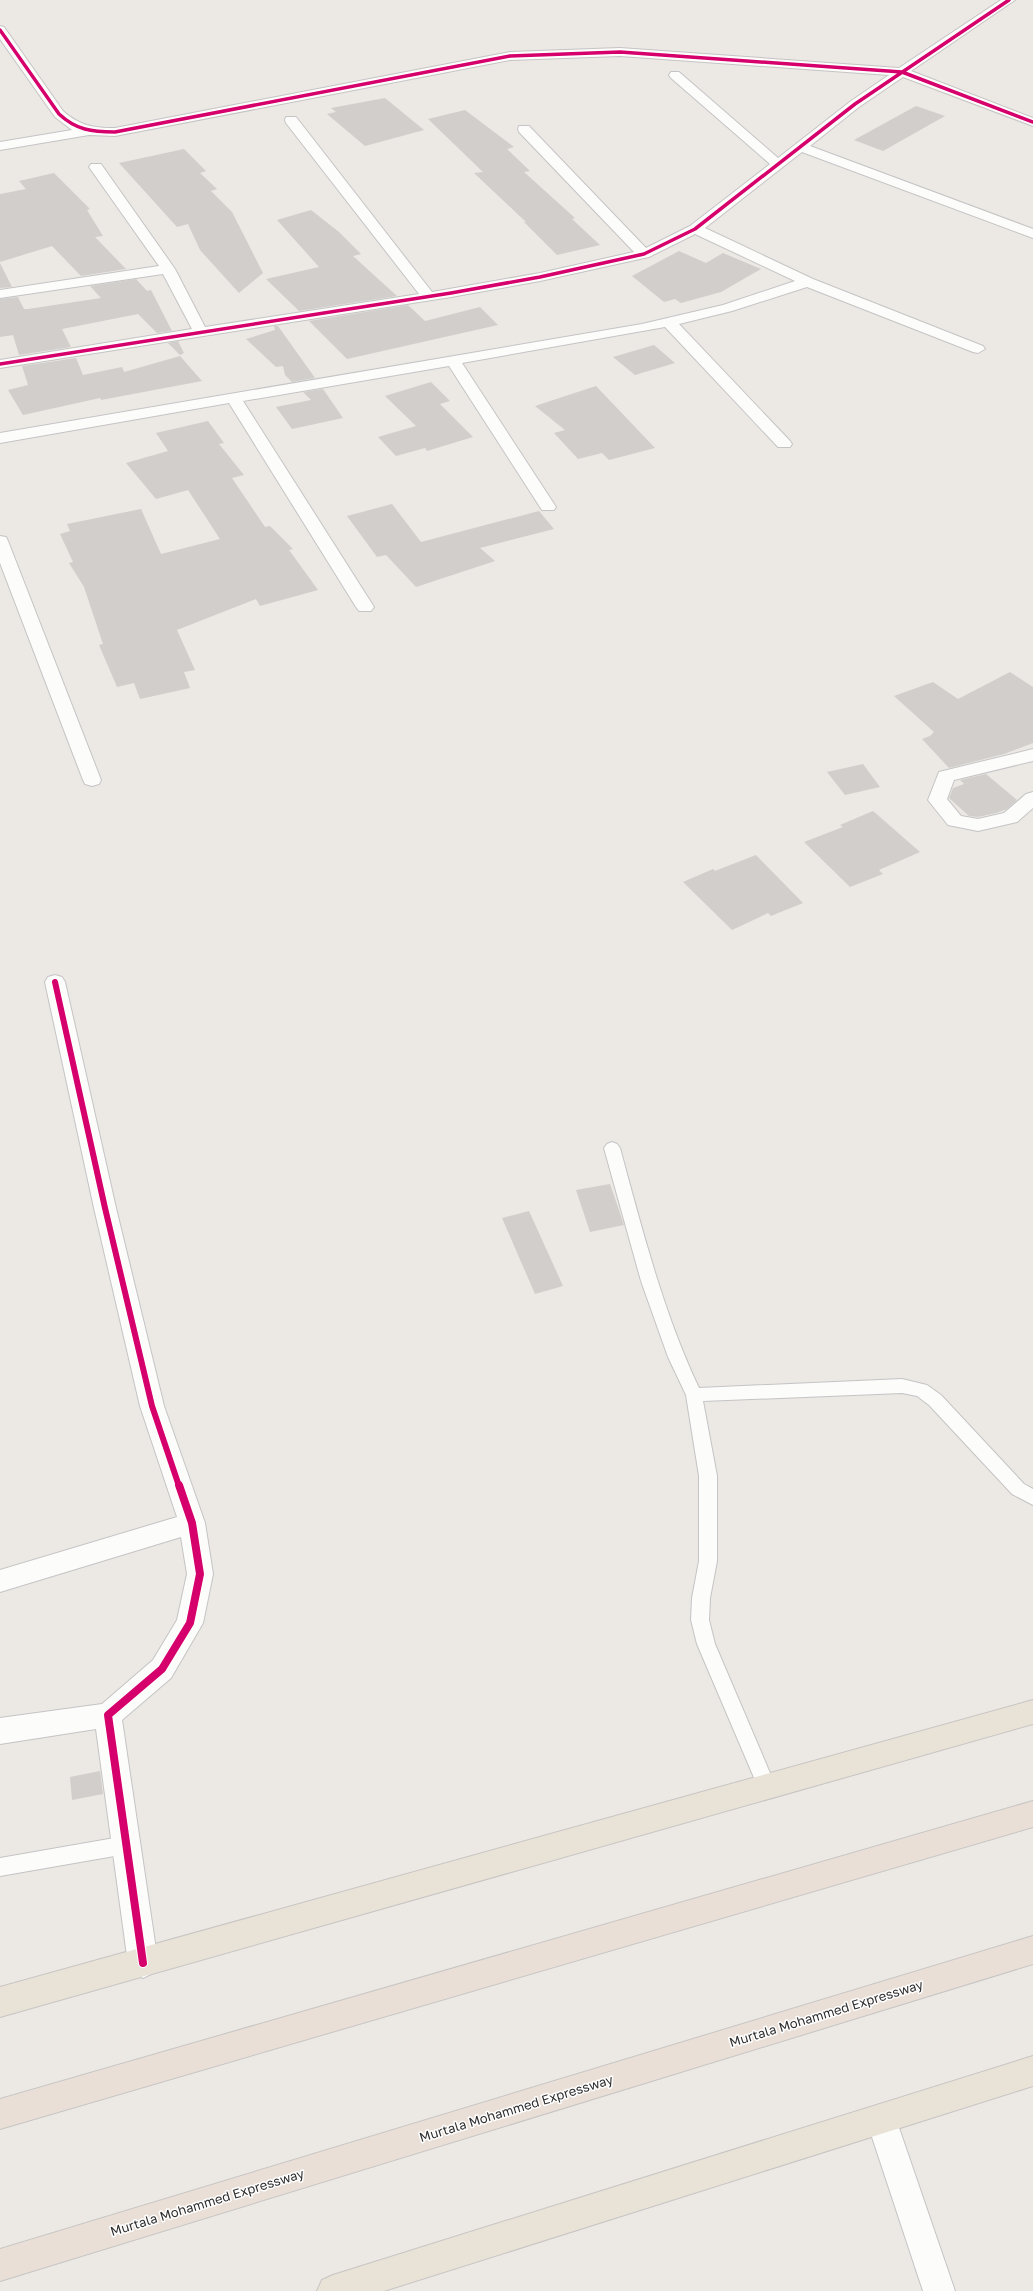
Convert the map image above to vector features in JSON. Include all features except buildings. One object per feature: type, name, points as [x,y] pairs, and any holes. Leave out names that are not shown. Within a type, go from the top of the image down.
[{"type":"highway","points":[[0,2002],[1033,1712]]},
{"type":"highway","points":[[0,2114],[1033,1814]]},
{"type":"highway","name":"Murtala Mohammed Expressway","points":[[0,2265],[1033,1950]]},
{"type":"highway","points":[[333,2291],[1033,2072]]},
{"type":"street","points":[[0,364],[202,333],[540,277],[644,254],[695,229],[779,165],[855,104],[1009,0]]},
{"type":"street","points":[[0,30],[59,114],[70,125],[85,132]]},
{"type":"street","points":[[0,146],[85,132],[115,132],[510,56],[533,54],[620,52],[902,72],[1033,122]]},
{"type":"street","points":[[675,75],[779,165]]},
{"type":"street","points":[[291,120],[428,296]]},
{"type":"street","points":[[524,129],[644,254]]},
{"type":"street","points":[[802,147],[1033,234]]},
{"type":"street","points":[[96,167],[168,269],[202,333]]},
{"type":"street","points":[[695,229],[808,282],[978,349]]},
{"type":"street","points":[[0,294],[168,269]]},
{"type":"street","points":[[0,438],[234,399],[669,322],[727,308],[808,282]]},
{"type":"street","points":[[669,322],[784,444]]},
{"type":"street","points":[[453,361],[548,507]]},
{"type":"street","points":[[234,399],[365,606]]},
{"type":"street","points":[[0,541],[92,780]]},
{"type":"street","points":[[1033,755],[946,776],[937,800],[955,821],[978,825],[1010,818],[1033,798]]},
{"type":"street","points":[[0,1730],[108,1714],[162,1668],[190,1623],[200,1574],[192,1523],[152,1406],[105,1208],[55,982]]},
{"type":"street","points":[[0,1581],[192,1523]]},
{"type":"street","points":[[108,1714],[143,1962]]},
{"type":"street","points":[[881,2119],[939,2291]]},
{"type":"lane","points":[[612,1148],[649,1281],[676,1358],[694,1395],[708,1476],[708,1561],[701,1598],[700,1620],[706,1644],[767,1787]]},
{"type":"lane","points":[[694,1395],[902,1386],[921,1390],[935,1400],[1018,1489],[1033,1498]]},
{"type":"lane","points":[[0,1867],[126,1844]]},
{"type":"cycle path","points":[[0,364],[451,293],[540,277],[644,254],[695,229],[855,104],[978,19],[1009,0]]},
{"type":"cycle path","points":[[0,30],[59,114],[78,128],[98,132],[115,132],[510,56],[555,53],[620,52],[902,72],[1033,122]]},
{"type":"cycle path","points":[[55,982],[105,1208],[152,1406],[192,1523],[200,1574],[190,1623],[162,1669],[108,1715],[143,1963]]}]
